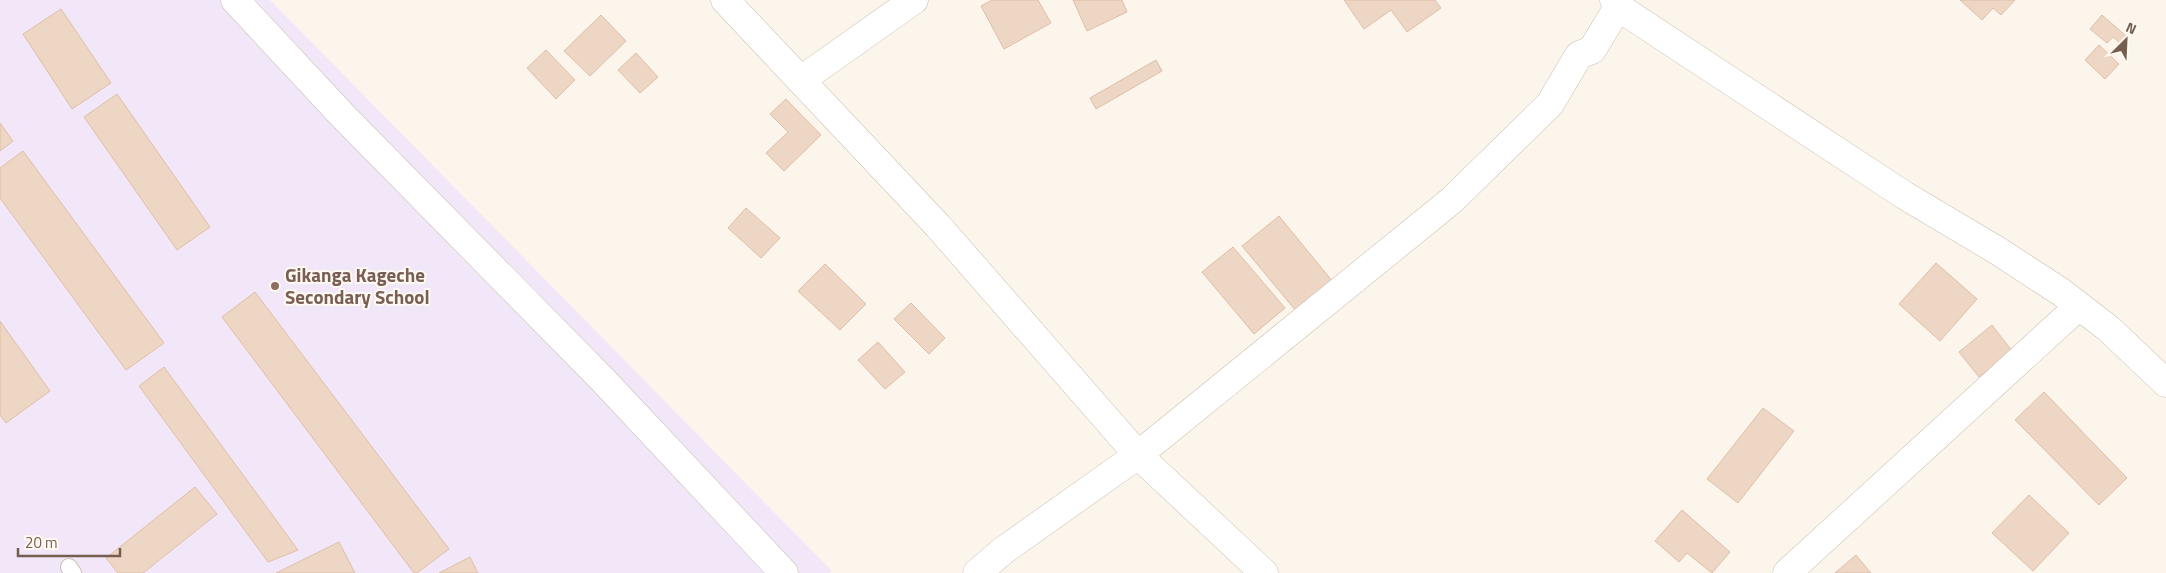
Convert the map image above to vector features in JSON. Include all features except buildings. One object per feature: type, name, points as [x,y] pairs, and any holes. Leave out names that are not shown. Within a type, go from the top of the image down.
[{"type":"street","points":[[235,0],[342,115],[602,379],[784,573]]},
{"type":"street","points":[[725,0],[938,226],[1031,330],[1138,455],[1264,573]]},
{"type":"street","points":[[800,80],[914,0]]},
{"type":"street","points":[[977,573],[1004,550],[1138,455],[1452,200],[1550,104],[1579,55],[1592,50],[1616,4],[1904,195],[2022,266],[2079,306],[2109,330],[2166,383]]},
{"type":"street","points":[[1788,573],[2079,306]]},
{"type":"shaded area","name":"Gikanga Kageche Secondary School","points":[[0,0],[270,0],[832,571],[829,573],[0,573]]},
{"type":"place","name":"Gikanga Kageche Secondary School","points":[[275,286]]}]
